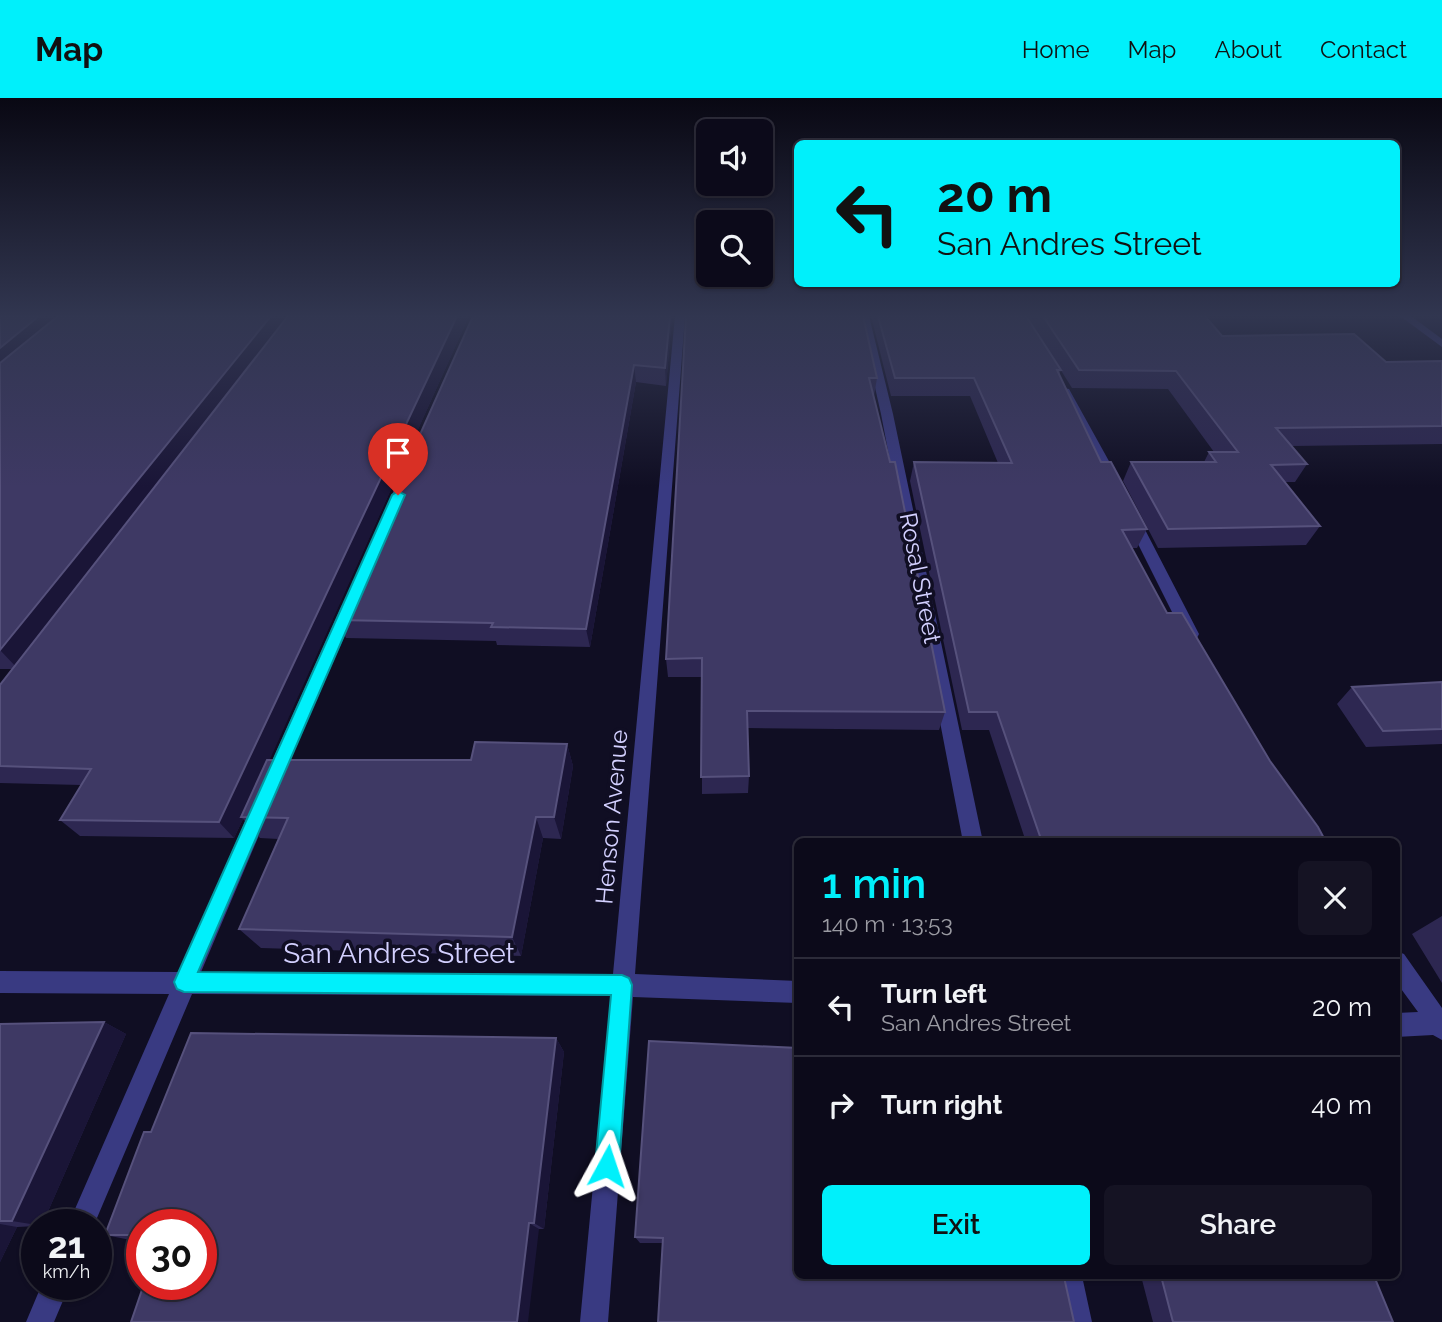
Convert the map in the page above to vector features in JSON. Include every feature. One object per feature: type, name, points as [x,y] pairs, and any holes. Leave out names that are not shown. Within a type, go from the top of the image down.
[{"type":"street","name":"Henson Avenue","points":[[594,1322],[675,373]]},
{"type":"street","name":"Rosal Street","points":[[877,373],[972,838]]},
{"type":"street","points":[[1055,374],[1201,653]]},
{"type":"street","points":[[88,1209],[184,982],[359,585]]},
{"type":"street","points":[[1400,968],[1441,1026]]},
{"type":"street","name":"San Andres Street","points":[[0,982],[622,985],[794,992]]},
{"type":"street","points":[[1400,1025],[1441,1026]]},
{"type":"street","points":[[1069,1279],[1079,1322]]},
{"type":"street","points":[[40,1322],[49,1300]]},
{"type":"building","points":[[0,373],[225,373],[0,650]]},
{"type":"building","points":[[243,373],[430,373],[219,822],[60,820],[91,769],[0,766],[0,685]]},
{"type":"building","points":[[447,373],[633,373],[586,629],[491,627],[493,623],[337,620]]},
{"type":"building","points":[[683,373],[876,373],[877,378],[869,378],[890,462],[895,462],[945,712],[747,711],[749,776],[701,777],[702,658],[666,659]]},
{"type":"building","points":[[894,373],[1058,373],[1101,462],[1111,462],[1147,529],[1122,530],[1167,613],[1182,613],[1270,761],[1324,838],[1041,838],[997,712],[969,712],[914,462],[1012,463],[974,378],[895,378]]},
{"type":"building","points":[[1178,373],[1442,373],[1442,426],[1276,428],[1307,464],[1271,465],[1320,526],[1168,529],[1131,462],[1216,462],[1209,452],[1238,452]]},
{"type":"building","points":[[1442,682],[1442,729],[1383,731],[1352,687]]},
{"type":"building","points":[[475,742],[567,744],[554,817],[536,817],[512,937],[239,929],[288,818],[241,817],[267,760],[471,760]]},
{"type":"building","points":[[104,1022],[12,1221],[0,1221],[0,1024]]},
{"type":"building","points":[[191,1033],[556,1038],[534,1223],[529,1223],[517,1322],[131,1322],[139,1300],[217,1300],[217,1209],[126,1209],[126,1235],[112,1235],[112,1217],[144,1132],[151,1132]]},
{"type":"building","points":[[649,1041],[794,1048],[794,1279],[1064,1279],[1074,1322],[658,1322],[663,1238],[635,1237]]},
{"type":"building","points":[[1162,1279],[1375,1279],[1393,1322],[1173,1322]]},
{"type":"route","points":[[398,495],[184,982],[622,985],[607,1166]]}]
